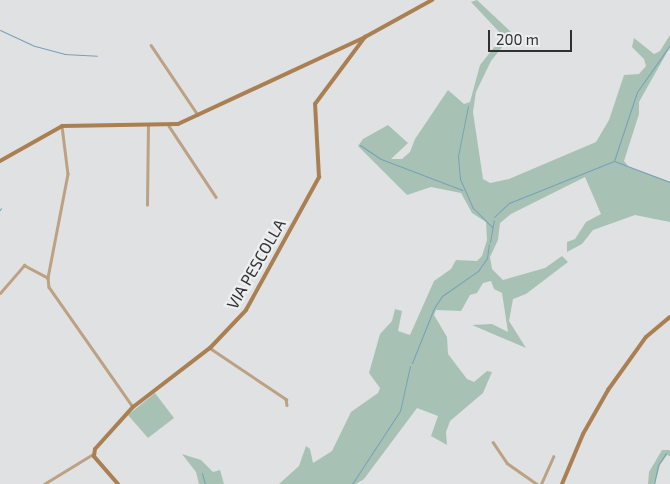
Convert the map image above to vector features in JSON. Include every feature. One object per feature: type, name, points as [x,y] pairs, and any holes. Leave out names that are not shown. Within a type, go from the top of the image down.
[{"type":"street","points":[[0,161],[62,126],[169,126],[198,115],[365,37],[432,0]]},
{"type":"street","name":"VIA PESCOLLA","points":[[93,454],[133,407],[210,348],[249,305],[317,181],[320,171],[315,104],[365,37]]},
{"type":"street","points":[[151,45],[198,115]]},
{"type":"street","points":[[62,126],[68,174],[48,278],[49,287],[133,407]]},
{"type":"street","points":[[147,205],[148,126]]},
{"type":"street","points":[[169,126],[216,197]]},
{"type":"street","points":[[0,292],[24,265],[48,278]]},
{"type":"street","points":[[562,484],[583,434],[606,393],[646,337],[670,317]]},
{"type":"street","points":[[210,348],[286,399],[286,405]]},
{"type":"street","points":[[493,442],[507,463],[530,482],[537,484]]},
{"type":"street","points":[[44,484],[93,454],[118,484]]},
{"type":"street","points":[[541,484],[553,457]]},
{"type":"green space","points":[[477,0],[511,32],[513,41],[507,41],[491,61],[476,92],[473,112],[483,179],[490,183],[509,179],[596,142],[609,120],[624,75],[639,74],[646,66],[644,59],[632,47],[634,38],[654,54],[660,51],[670,35],[670,47],[639,102],[639,114],[624,161],[629,167],[670,182],[670,222],[635,215],[593,230],[582,244],[567,252],[567,242],[575,239],[586,222],[601,214],[585,177],[511,214],[500,223],[498,240],[490,257],[492,269],[503,280],[545,268],[562,256],[568,262],[526,294],[513,299],[509,321],[526,348],[472,325],[492,324],[508,332],[502,293],[494,289],[491,281],[483,283],[477,293],[470,295],[461,311],[436,310],[434,315],[447,337],[448,354],[467,379],[474,382],[487,371],[492,372],[483,393],[450,421],[446,432],[447,445],[431,436],[438,416],[417,408],[364,479],[356,484],[279,484],[299,466],[306,446],[310,449],[313,463],[332,451],[351,412],[378,393],[380,388],[369,373],[380,334],[392,321],[395,309],[402,311],[398,331],[410,335],[434,281],[451,269],[456,260],[477,261],[482,256],[487,240],[486,222],[472,213],[461,193],[431,187],[407,195],[358,146],[363,139],[388,125],[408,143],[391,159],[402,159],[410,152],[415,139],[448,90],[464,104],[470,102],[480,65],[503,36],[471,2]]},
{"type":"green space","points":[[155,393],[174,418],[148,438],[128,415]]},
{"type":"green space","points":[[662,450],[670,450],[670,456],[667,455],[660,465],[655,484],[648,484],[649,472]]},
{"type":"green space","points":[[182,454],[201,460],[213,472],[220,470],[224,484],[199,484],[196,472]]},
{"type":"waterway","points":[[0,30],[35,46],[64,54],[97,56]]},
{"type":"waterway","points":[[494,217],[509,203],[614,161],[637,92],[670,45]]},
{"type":"waterway","points":[[468,106],[458,156],[460,179],[473,208],[492,227]]},
{"type":"waterway","points":[[360,145],[381,159],[462,190]]},
{"type":"waterway","points":[[614,161],[670,182]]},
{"type":"waterway","points":[[490,242],[494,220]]},
{"type":"waterway","points":[[412,363],[434,308],[442,296],[478,271],[487,258],[489,244]]},
{"type":"waterway","points":[[352,484],[400,411],[410,366]]},
{"type":"waterway","points":[[654,484],[658,465],[666,453]]},
{"type":"waterway","points":[[202,473],[205,484]]}]
